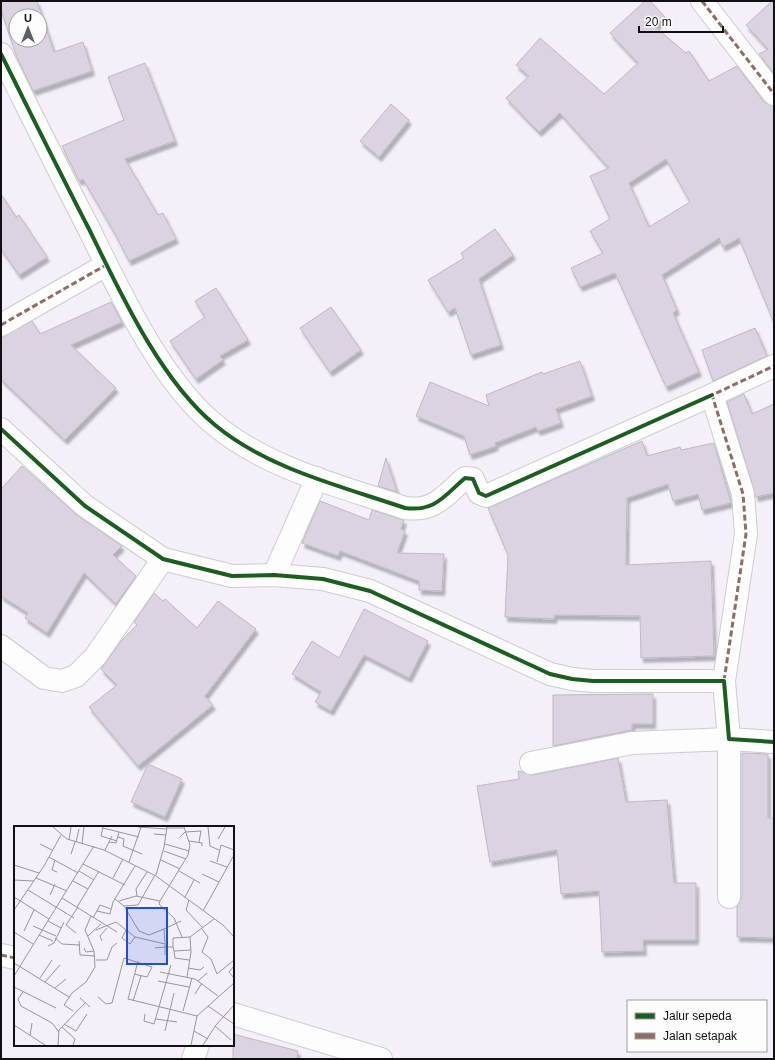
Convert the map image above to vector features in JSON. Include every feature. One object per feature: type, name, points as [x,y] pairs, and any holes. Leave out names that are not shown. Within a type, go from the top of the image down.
[{"type":"street","points":[[702,1],[774,94]]},
{"type":"street","points":[[1,54],[106,265],[151,347],[192,403],[215,425],[239,442],[267,458],[317,478],[405,508],[420,510],[433,505],[465,478],[473,479],[479,493],[486,496],[774,366]]},
{"type":"street","points":[[1,325],[106,265]]},
{"type":"street","points":[[712,395],[743,494],[746,534],[724,681],[728,739],[729,897]]},
{"type":"street","points":[[1,429],[85,506],[163,559],[232,576],[274,575],[323,579],[370,590],[515,659],[550,674],[572,679],[593,681],[724,681]]},
{"type":"street","points":[[274,575],[317,478]]},
{"type":"street","points":[[1,646],[44,678],[62,681],[76,676],[95,657],[163,559]]},
{"type":"street","points":[[531,763],[632,743],[728,739],[774,742]]},
{"type":"street","points":[[1,955],[14,958]]},
{"type":"street","points":[[234,1014],[382,1059]]},
{"type":"street","points":[[193,1059],[198,1046]]},
{"type":"building","points":[[1,1],[37,1],[39,8],[8,8],[8,31],[1,10]]},
{"type":"building","points":[[645,1],[650,1],[665,17],[655,27],[686,53],[689,51],[709,81],[737,66],[764,102],[774,106],[774,323],[739,238],[723,247],[719,238],[662,275],[677,310],[673,313],[699,372],[666,387],[615,273],[580,287],[571,268],[603,253],[590,231],[610,219],[590,176],[609,168],[560,113],[539,132],[506,98],[529,76],[516,65],[540,38],[604,94],[638,63],[610,33]],"holes":[[[666,159],[690,202],[649,227],[629,183]]]},
{"type":"building","points":[[772,1],[774,1],[774,74],[759,54],[768,49],[746,25]]},
{"type":"building","points":[[48,34],[54,52],[83,42],[92,71],[33,91],[14,48],[48,48]]},
{"type":"building","points":[[145,63],[175,141],[125,159],[158,215],[163,213],[176,239],[129,261],[83,179],[79,181],[62,146],[124,120],[108,77]]},
{"type":"building","points":[[391,104],[409,120],[379,157],[360,141]]},
{"type":"building","points":[[1,194],[16,217],[19,215],[47,257],[19,275],[1,249]]},
{"type":"building","points":[[495,229],[513,255],[479,279],[501,345],[471,355],[455,308],[448,312],[428,280],[464,258],[461,253]]},
{"type":"building","points":[[216,288],[248,340],[220,356],[223,360],[196,379],[170,341],[205,317],[195,301]]},
{"type":"building","points":[[111,302],[122,322],[71,345],[116,388],[65,440],[1,379],[1,337],[32,321],[40,334]]},
{"type":"building","points":[[331,307],[361,350],[330,372],[300,328]]},
{"type":"building","points":[[755,328],[767,356],[713,381],[702,350]]},
{"type":"building","points":[[580,361],[592,396],[556,409],[561,423],[538,431],[536,427],[495,443],[496,446],[470,455],[464,436],[416,416],[430,382],[489,406],[486,395],[542,372],[543,374]]},
{"type":"building","points":[[744,394],[752,414],[774,404],[774,493],[756,497],[727,402]]},
{"type":"building","points":[[642,441],[647,456],[680,447],[681,450],[714,443],[731,503],[702,510],[698,494],[673,501],[668,484],[627,498],[626,565],[711,561],[714,656],[641,658],[640,616],[555,615],[554,619],[505,617],[508,555],[488,508]]},
{"type":"building","points":[[386,458],[397,492],[378,486]]},
{"type":"building","points":[[22,466],[77,515],[122,546],[113,555],[136,576],[116,604],[84,573],[47,633],[25,618],[28,613],[1,596],[1,489]]},
{"type":"building","points":[[320,501],[369,520],[372,510],[404,520],[401,529],[405,531],[397,553],[444,554],[442,591],[419,590],[419,581],[340,551],[338,556],[302,543]]},
{"type":"building","points":[[154,593],[163,601],[165,599],[197,628],[218,601],[256,629],[205,696],[213,705],[138,766],[89,707],[117,685],[101,669],[122,640],[137,625],[134,622]]},
{"type":"building","points":[[364,609],[428,641],[409,678],[364,655],[331,711],[315,702],[321,692],[292,674],[312,641],[339,658]]},
{"type":"building","points":[[653,694],[653,724],[632,724],[632,730],[553,746],[553,695]]},
{"type":"building","points":[[742,753],[768,754],[768,818],[774,818],[774,938],[737,937],[737,906],[742,897]]},
{"type":"building","points":[[618,758],[626,802],[667,800],[674,883],[696,883],[696,940],[643,940],[644,951],[602,952],[599,891],[561,894],[557,850],[490,862],[477,786],[519,779],[518,771],[533,775]]},
{"type":"building","points":[[148,764],[182,779],[165,817],[131,802]]},
{"type":"building","points":[[234,1034],[298,1051],[297,1059],[233,1059]]},
{"type":"marked path","points":[[702,1],[774,94]]},
{"type":"marked path","points":[[1,325],[106,265]]},
{"type":"marked path","points":[[724,681],[746,534],[743,494],[712,395],[774,366]]},
{"type":"marked path","points":[[1,955],[14,958]]},
{"type":"cycle path","points":[[1,54],[114,280],[159,360],[176,384],[195,406],[215,425],[236,440],[282,465],[331,484],[405,508],[424,508],[432,505],[445,496],[465,478],[473,479],[479,493],[486,496],[712,395]]},
{"type":"cycle path","points":[[1,429],[85,506],[163,559],[232,576],[274,575],[323,579],[370,591],[550,674],[572,679],[593,681],[724,681],[729,739],[774,742]]}]
